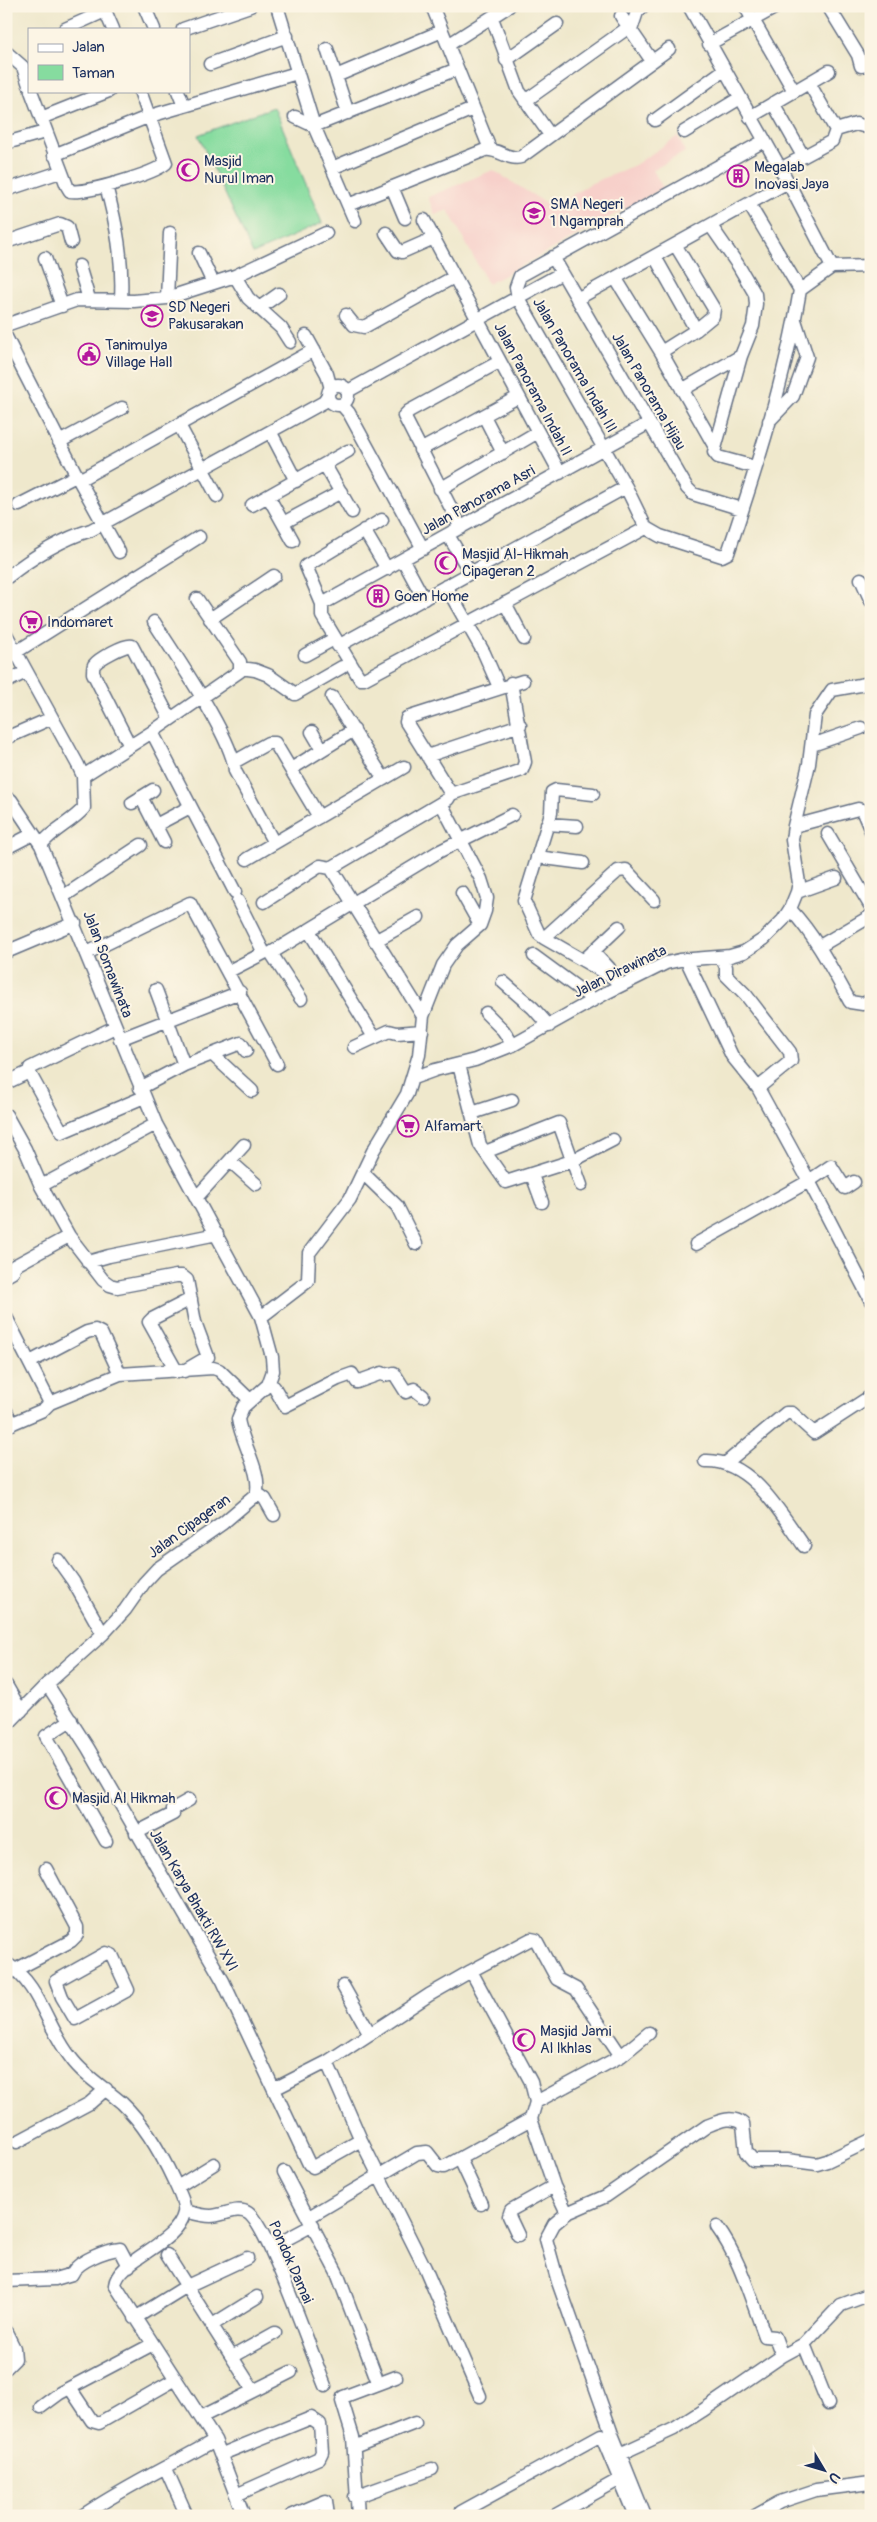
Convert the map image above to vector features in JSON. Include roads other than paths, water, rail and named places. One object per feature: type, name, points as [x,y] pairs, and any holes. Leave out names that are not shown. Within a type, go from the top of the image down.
[{"type":"street","points":[[144,6],[154,28]]},
{"type":"street","points":[[186,28],[250,6]]},
{"type":"street","points":[[277,6],[314,126],[355,221]]},
{"type":"street","points":[[432,6],[490,149]]},
{"type":"street","points":[[448,45],[509,6]]},
{"type":"street","points":[[525,101],[630,29],[637,12],[643,6]]},
{"type":"street","points":[[689,6],[788,182],[832,267]]},
{"type":"street","points":[[746,6],[794,91]]},
{"type":"street","points":[[710,44],[778,6]]},
{"type":"street","points":[[828,6],[858,55],[861,66],[871,64]]},
{"type":"street","points":[[67,28],[104,8],[113,28]]},
{"type":"street","points":[[621,16],[652,61]]},
{"type":"street","points":[[492,18],[506,60],[525,101],[550,135]]},
{"type":"street","points":[[506,60],[557,24]]},
{"type":"street","points":[[336,76],[442,31]]},
{"type":"street","points":[[210,64],[287,36]]},
{"type":"street","points":[[327,48],[348,113]]},
{"type":"street","points":[[348,205],[490,149],[515,158],[521,157],[669,49]]},
{"type":"street","points":[[6,52],[23,67],[28,82]]},
{"type":"street","points":[[295,118],[314,126],[458,69]]},
{"type":"street","points":[[654,120],[724,70]]},
{"type":"street","points":[[750,117],[829,72]]},
{"type":"street","points":[[54,154],[150,116],[297,73]]},
{"type":"street","points":[[780,169],[832,141],[836,130],[809,83]]},
{"type":"street","points":[[31,92],[60,172],[70,191],[77,192],[102,187],[143,174],[166,163],[140,92]]},
{"type":"street","points":[[41,118],[106,92]]},
{"type":"street","points":[[178,92],[184,106]]},
{"type":"street","points":[[684,132],[740,98]]},
{"type":"street","points":[[773,103],[803,156]]},
{"type":"street","points":[[332,168],[473,108]]},
{"type":"street","points":[[479,120],[502,154]]},
{"type":"street","points":[[836,130],[861,124],[870,128]]},
{"type":"street","points":[[6,143],[45,132]]},
{"type":"street","points":[[518,298],[516,287],[520,276],[764,141]]},
{"type":"street","points":[[6,190],[60,172]]},
{"type":"street","points":[[577,300],[788,182]]},
{"type":"street","points":[[102,187],[112,232],[119,241],[121,258],[120,300]]},
{"type":"street","points":[[392,187],[405,218]]},
{"type":"street","points":[[382,520],[310,562],[306,570],[322,604],[322,616],[356,677],[364,680],[646,528],[660,536],[725,556],[742,509],[769,421],[795,320],[800,290],[748,204]]},
{"type":"street","name":"Jalan Panorama Indah II","points":[[424,220],[560,473]]},
{"type":"street","points":[[6,242],[60,224],[67,227],[71,242]]},
{"type":"street","points":[[711,226],[755,294],[756,304],[753,326],[741,356],[714,452],[718,457],[755,467]]},
{"type":"street","points":[[167,298],[170,233]]},
{"type":"street","points":[[6,325],[89,299],[167,298],[235,276],[326,233]]},
{"type":"street","points":[[386,233],[398,251],[402,252],[434,238]]},
{"type":"street","points":[[661,352],[710,321],[714,309],[676,246]]},
{"type":"street","points":[[199,253],[213,283]]},
{"type":"street","name":"Jalan Panorama Hijau","points":[[553,257],[648,423],[692,494],[742,509]]},
{"type":"street","points":[[45,258],[62,306]]},
{"type":"street","points":[[655,258],[696,330]]},
{"type":"street","points":[[79,266],[89,299]]},
{"type":"street","points":[[800,290],[832,267],[871,266]]},
{"type":"street","points":[[6,579],[20,567],[78,534],[91,530],[203,470],[338,397],[360,383],[478,321],[562,273]]},
{"type":"street","points":[[235,276],[246,294],[281,328],[290,342]]},
{"type":"street","points":[[346,315],[354,325],[364,327],[454,277]]},
{"type":"street","points":[[616,279],[661,352],[715,447]]},
{"type":"street","points":[[259,308],[279,294]]},
{"type":"street","name":"Jalan Panorama Indah III","points":[[518,298],[626,487],[646,528]]},
{"type":"street","points":[[769,421],[792,398],[807,357],[795,320]]},
{"type":"street","points":[[306,336],[423,549]]},
{"type":"street","points":[[6,338],[78,478],[119,552]]},
{"type":"street","points":[[19,505],[78,478],[179,425],[314,350]]},
{"type":"street","points":[[682,390],[741,356]]},
{"type":"street","points":[[461,528],[404,419],[405,414],[499,362]]},
{"type":"street","points":[[420,450],[518,397]]},
{"type":"street","points":[[59,442],[122,408]]},
{"type":"street","points":[[484,416],[503,453]]},
{"type":"street","name":"Jalan Panorama Asri","points":[[322,604],[448,536],[648,423]]},
{"type":"street","points":[[179,425],[217,496]]},
{"type":"street","points":[[440,489],[538,432]]},
{"type":"street","points":[[271,433],[296,481]]},
{"type":"street","points":[[252,505],[348,451]]},
{"type":"street","points":[[325,465],[352,512]]},
{"type":"street","points":[[306,655],[424,599],[626,487]]},
{"type":"street","points":[[284,523],[341,492]]},
{"type":"street","points":[[268,496],[293,541]]},
{"type":"street","points":[[364,530],[387,569]]},
{"type":"street","points":[[16,652],[199,536]]},
{"type":"street","points":[[448,536],[470,572]]},
{"type":"street","points":[[403,560],[424,599]]},
{"type":"street","points":[[210,619],[274,576]]},
{"type":"street","points":[[861,579],[871,601]]},
{"type":"street","points":[[446,586],[489,663],[498,687]]},
{"type":"street","points":[[197,599],[240,662],[241,668]]},
{"type":"street","points":[[505,603],[524,639]]},
{"type":"street","points":[[154,622],[200,697],[234,762],[234,771],[274,843]]},
{"type":"street","points":[[6,634],[83,776],[84,808],[52,833],[41,845]]},
{"type":"street","points":[[130,746],[93,672],[95,664],[130,644],[137,653],[170,719]]},
{"type":"street","points":[[83,776],[152,732],[241,668],[255,670],[268,675],[295,694],[342,667]]},
{"type":"street","points":[[6,682],[26,672]]},
{"type":"street","points":[[264,902],[320,866],[331,868],[448,799],[451,794],[522,770],[525,762],[517,682],[408,718],[406,722],[451,794]]},
{"type":"street","name":"Jalan Dirawinata","points":[[413,1078],[430,1071],[459,1065],[513,1045],[594,1000],[616,981],[666,963],[686,959],[722,958],[744,952],[754,947],[772,932],[790,909],[799,883],[792,840],[812,745],[815,715],[832,690],[871,683]]},
{"type":"street","points":[[332,696],[384,779]]},
{"type":"street","points":[[6,738],[52,718]]},
{"type":"street","points":[[427,756],[520,726]]},
{"type":"street","points":[[812,745],[862,728]]},
{"type":"street","points":[[291,769],[354,730]]},
{"type":"street","points":[[152,732],[264,953],[229,971]]},
{"type":"street","points":[[312,732],[322,749]]},
{"type":"street","points":[[234,762],[272,742],[291,769],[319,817]]},
{"type":"street","points":[[247,859],[404,767]]},
{"type":"street","points":[[154,790],[136,800],[156,825],[164,842]]},
{"type":"street","points":[[593,794],[554,791],[552,808],[524,901],[539,934],[544,938],[589,956],[616,981]]},
{"type":"street","name":"Jalan Somawinata","points":[[6,800],[11,800],[41,845],[64,896],[156,1124],[261,1317]]},
{"type":"street","points":[[274,1515],[265,1499],[257,1493],[255,1473],[238,1419],[243,1407],[272,1378],[273,1365],[261,1317],[308,1281],[309,1253],[344,1207],[373,1151],[397,1113],[413,1078],[423,1016],[443,965],[452,951],[480,925],[487,898],[482,879],[441,803]]},
{"type":"street","points":[[156,825],[190,807]]},
{"type":"street","points":[[794,826],[858,809],[862,810],[871,831]]},
{"type":"street","points":[[301,1000],[271,953],[461,840],[512,815]]},
{"type":"street","points":[[547,824],[577,826]]},
{"type":"street","points":[[6,848],[33,834]]},
{"type":"street","points":[[828,834],[871,907]]},
{"type":"street","points":[[64,896],[140,845]]},
{"type":"street","points":[[537,857],[583,863]]},
{"type":"street","points":[[331,868],[423,1016]]},
{"type":"street","points":[[544,938],[618,871],[626,870],[654,900]]},
{"type":"street","points":[[797,892],[836,878]]},
{"type":"street","points":[[462,893],[480,925]]},
{"type":"street","points":[[87,953],[190,903],[229,971],[277,1064]]},
{"type":"street","points":[[790,909],[808,928],[820,946],[850,1002],[863,1004],[871,1000]]},
{"type":"street","points":[[820,946],[871,916]]},
{"type":"street","points":[[375,941],[418,917]]},
{"type":"street","points":[[6,952],[74,923]]},
{"type":"street","points":[[589,956],[619,927]]},
{"type":"street","points":[[309,930],[374,1037]]},
{"type":"street","points":[[534,956],[594,1000]]},
{"type":"street","points":[[722,958],[726,967],[726,975],[746,995],[792,1056],[791,1061],[758,1088]]},
{"type":"street","points":[[686,959],[732,1056],[758,1088],[871,1301]]},
{"type":"street","points":[[503,982],[533,1008],[549,1026]]},
{"type":"street","points":[[156,990],[184,1065]]},
{"type":"street","points":[[6,1083],[29,1072],[30,1068],[46,1059],[118,1033],[167,1021],[240,992]]},
{"type":"street","points":[[486,1013],[503,1030],[513,1045]]},
{"type":"street","points":[[354,1047],[389,1031],[397,1033],[422,1031]]},
{"type":"street","points":[[29,1072],[62,1132],[142,1093],[184,1065],[242,1043],[246,1051]]},
{"type":"street","points":[[213,1054],[252,1091]]},
{"type":"street","points":[[459,1065],[480,1145],[506,1182],[572,1161],[613,1140]]},
{"type":"street","points":[[472,1113],[512,1100]]},
{"type":"street","points":[[6,1115],[25,1149],[41,1186],[70,1236],[103,1280],[117,1287],[182,1276],[189,1284],[195,1322],[208,1357],[180,1371]]},
{"type":"street","points":[[485,1152],[559,1123],[581,1185]]},
{"type":"street","points":[[41,1186],[156,1124]]},
{"type":"street","points":[[196,1198],[244,1145]]},
{"type":"street","points":[[230,1161],[256,1184]]},
{"type":"street","points":[[696,1244],[809,1181],[831,1166],[845,1188],[854,1182]]},
{"type":"street","points":[[363,1173],[391,1198],[416,1244]]},
{"type":"street","points":[[532,1175],[542,1202]]},
{"type":"street","points":[[88,1262],[217,1234]]},
{"type":"street","points":[[6,1276],[13,1272],[14,1266],[70,1236]]},
{"type":"street","points":[[180,1371],[150,1322],[152,1318],[191,1299]]},
{"type":"street","points":[[6,1317],[50,1403]]},
{"type":"street","points":[[30,1362],[87,1332],[95,1330],[101,1333],[120,1374]]},
{"type":"street","points":[[6,1411],[9,1425],[43,1410],[50,1403],[120,1374],[213,1368],[219,1370],[250,1400]]},
{"type":"street","points":[[268,1384],[274,1387],[285,1406],[338,1379],[352,1374],[357,1382],[382,1373],[384,1376],[394,1373],[406,1392],[414,1389],[423,1396]]},
{"type":"street","points":[[726,1464],[786,1413],[792,1414],[814,1433],[871,1396]]},
{"type":"street","points":[[706,1461],[726,1464],[757,1485],[804,1546]]},
{"type":"street","name":"Jalan Cipageran","points":[[6,1726],[47,1684],[103,1634],[125,1610],[144,1583],[157,1569],[235,1514],[252,1501],[257,1493]]},
{"type":"street","points":[[58,1560],[73,1580],[103,1634]]},
{"type":"street","name":"Jalan Karya Bhakti RW XVI","points":[[47,1684],[71,1720],[223,1981],[254,2052],[274,2086],[284,2114],[311,2165],[361,2140]]},
{"type":"street","points":[[6,1685],[22,1710]]},
{"type":"street","points":[[71,1720],[46,1736],[106,1841]]},
{"type":"street","points":[[136,1833],[174,1814],[173,1809],[189,1800]]},
{"type":"street","points":[[46,1868],[77,1927],[77,1935],[71,1941],[12,1966],[33,1988],[58,2041],[72,2060],[136,2117],[149,2135],[176,2187],[185,2211],[178,2225],[160,2244],[118,2275],[115,2285],[202,2417],[215,2440],[222,2454],[244,2516]]},
{"type":"street","points":[[274,2086],[280,2086],[326,2062],[428,1995],[531,1939],[536,1940],[557,1979],[576,1989],[622,2056]]},
{"type":"street","points":[[106,1953],[112,1955],[128,1987],[126,1992],[77,2019],[73,2017],[62,1998],[55,1984],[58,1979],[106,1953]]},
{"type":"street","points":[[471,1970],[531,2082],[536,2102],[532,2119],[554,2186],[567,2213]]},
{"type":"street","points":[[343,1986],[370,2034]]},
{"type":"street","points":[[41,2005],[62,1998]]},
{"type":"street","points":[[536,2102],[622,2056],[648,2033]]},
{"type":"street","points":[[326,2062],[361,2140],[425,2268],[480,2396]]},
{"type":"street","points":[[17,2142],[90,2104],[106,2089]]},
{"type":"street","points":[[270,2248],[421,2151],[430,2154],[442,2167],[532,2119]]},
{"type":"street","points":[[636,2509],[620,2454],[558,2282],[546,2239],[554,2224],[567,2213],[606,2196],[707,2126],[723,2120],[738,2120],[743,2124],[748,2157],[752,2160],[787,2160],[817,2164],[828,2161],[871,2140]]},
{"type":"street","points":[[460,2159],[481,2204]]},
{"type":"street","points":[[176,2187],[214,2164]]},
{"type":"street","points":[[284,2172],[337,2274],[378,2382]]},
{"type":"street","points":[[518,2235],[509,2216],[511,2210],[554,2186]]},
{"type":"street","name":"Pondok Damai","points":[[185,2211],[213,2216],[240,2210],[249,2214],[270,2248],[324,2386]]},
{"type":"street","points":[[718,2227],[735,2253],[765,2336],[774,2337],[782,2356]]},
{"type":"street","points":[[6,2281],[54,2279],[72,2274],[74,2269],[86,2262],[112,2250],[120,2249],[130,2266]]},
{"type":"street","points":[[167,2255],[253,2390]]},
{"type":"street","points":[[136,2318],[187,2286],[247,2258]]},
{"type":"street","points":[[620,2454],[674,2429],[782,2356],[804,2344],[841,2305],[871,2294]]},
{"type":"street","points":[[212,2325],[257,2297]]},
{"type":"street","points":[[6,2332],[16,2355],[15,2359],[6,2368]]},
{"type":"street","points":[[232,2357],[275,2333]]},
{"type":"street","points":[[41,2406],[70,2388],[153,2344]]},
{"type":"street","points":[[804,2344],[828,2404]]},
{"type":"street","points":[[202,2417],[290,2372]]},
{"type":"street","points":[[358,2516],[355,2498],[353,2437],[342,2401],[344,2397],[378,2382],[396,2377]]},
{"type":"street","points":[[70,2388],[92,2421],[99,2422],[176,2379]]},
{"type":"street","points":[[222,2454],[311,2418],[317,2420],[320,2424],[321,2455],[236,2495]]},
{"type":"street","points":[[354,2447],[415,2423]]},
{"type":"street","points":[[460,2512],[597,2435],[603,2437],[620,2479],[636,2509],[645,2516]]},
{"type":"street","points":[[82,2516],[131,2484],[166,2468],[215,2440]]},
{"type":"street","points":[[355,2498],[432,2470]]},
{"type":"street","points":[[167,2471],[187,2516]]},
{"type":"street","points":[[554,2516],[620,2479]]},
{"type":"street","points":[[755,2516],[780,2502],[816,2490],[871,2483]]},
{"type":"street","points":[[291,2516],[326,2501],[328,2516]]},
{"type":"place","name":"Masjid Nurul Iman","points":[[188,170]]},
{"type":"place","name":"Megalab Inovasi Jaya","points":[[738,176]]},
{"type":"place","name":"SMA Negeri 1 Ngamprah","points":[[534,213]]},
{"type":"place","name":"SD Negeri Pakusarakan","points":[[152,316]]},
{"type":"place","name":"Tanimulya Village Hall","points":[[89,354]]},
{"type":"place","name":"Masjid Al-Hikmah Cipageran 2","points":[[446,563]]},
{"type":"place","name":"Goen Home","points":[[378,596]]},
{"type":"place","name":"Indomaret","points":[[31,622]]},
{"type":"place","name":"Alfamart","points":[[408,1126]]},
{"type":"place","name":"Masjid Al Hikmah","points":[[56,1798]]},
{"type":"place","name":"Masjid Jami Al Ikhlas","points":[[524,2040]]}]
